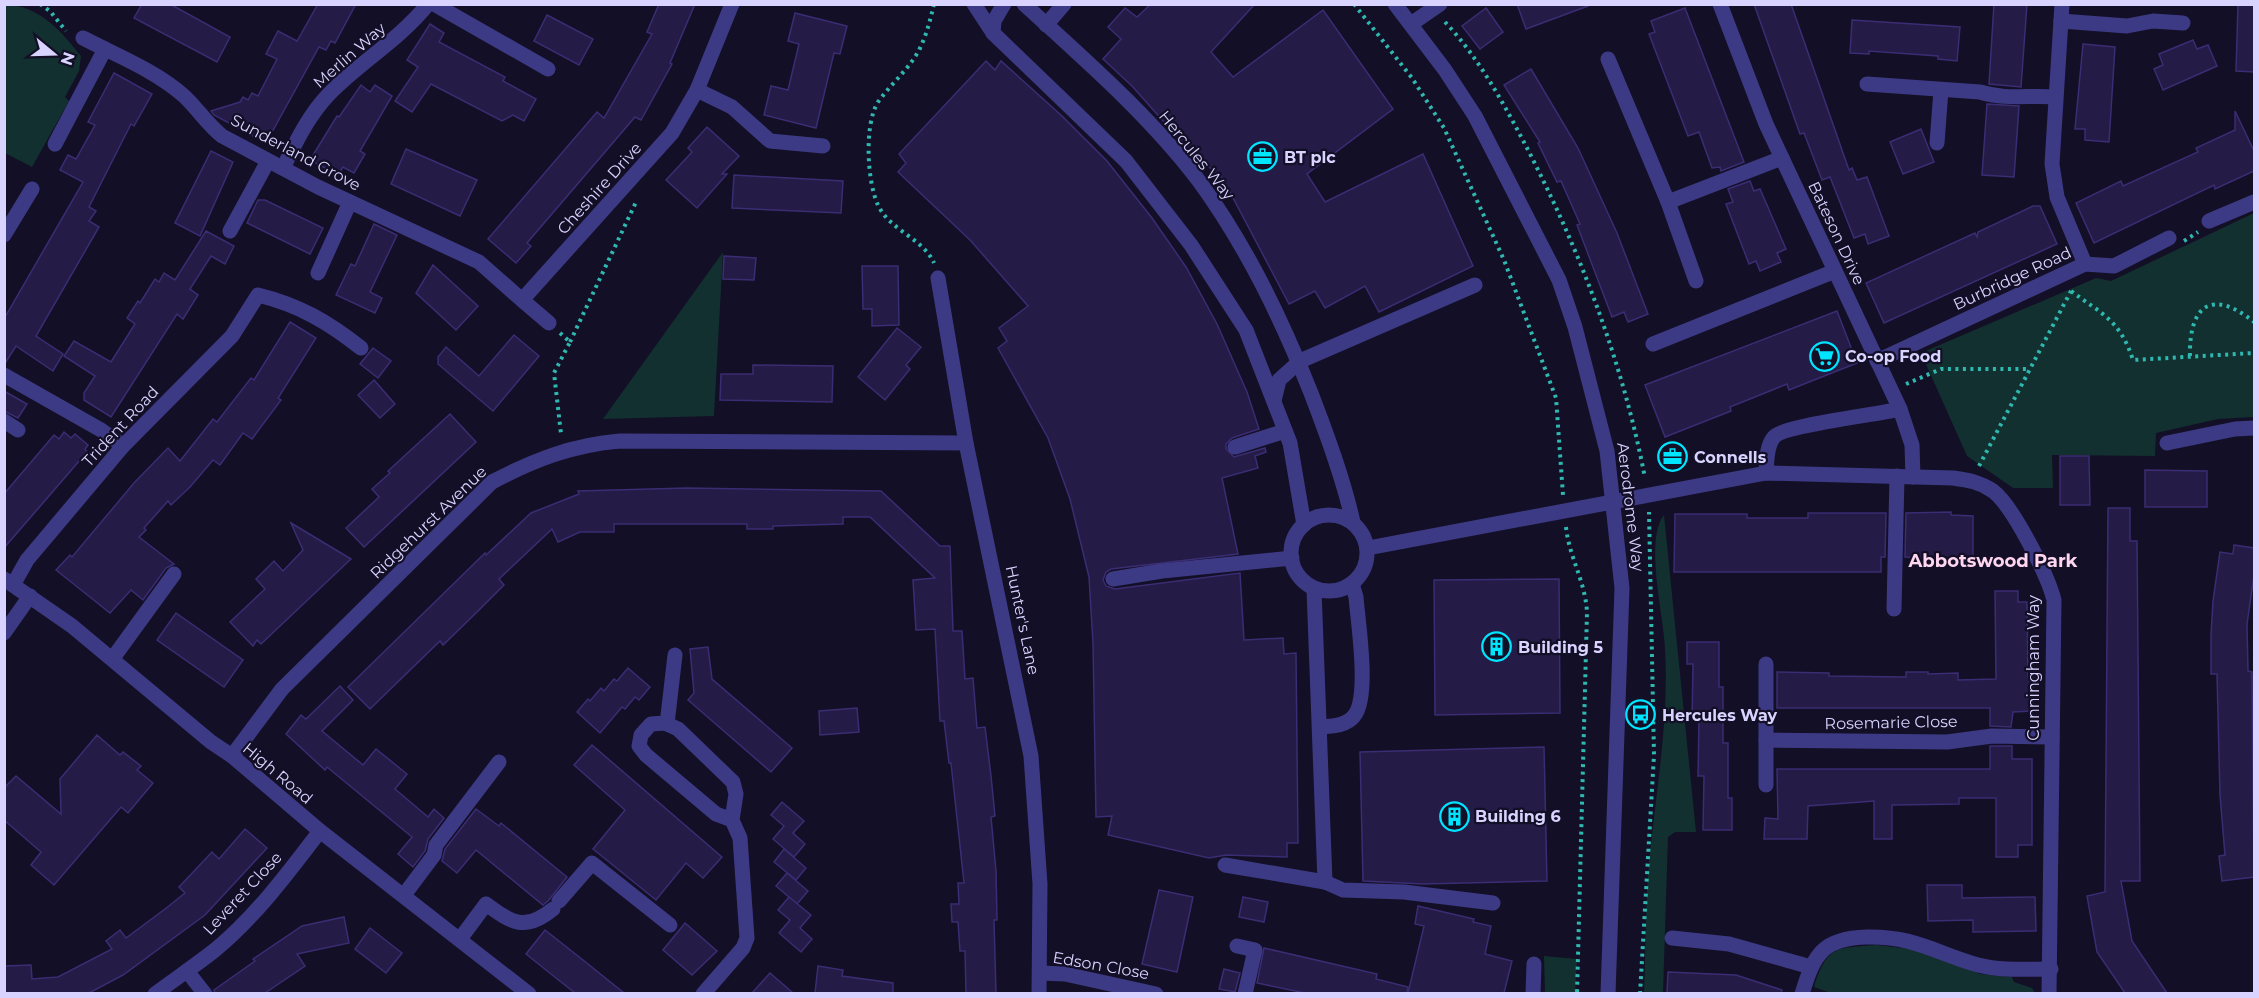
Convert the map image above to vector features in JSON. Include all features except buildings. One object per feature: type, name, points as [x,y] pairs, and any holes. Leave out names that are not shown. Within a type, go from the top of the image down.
[{"type":"street","name":"Merlin Way","points":[[283,168],[302,130],[327,96],[398,37],[428,4]]},
{"type":"street","points":[[434,4],[548,69]]},
{"type":"street","name":"Cheshire Drive","points":[[522,300],[672,133],[697,90],[732,4]]},
{"type":"street","points":[[974,4],[1017,66],[1118,153],[1162,205],[1246,330],[1285,431],[1304,525]]},
{"type":"street","points":[[993,33],[994,21],[1004,4]]},
{"type":"street","name":"Hercules Way","points":[[1024,4],[1128,99],[1198,180],[1267,289],[1300,362],[1342,476],[1353,522],[1368,548]]},
{"type":"street","points":[[1046,25],[1064,4]]},
{"type":"street","name":"Aerodrome Way","points":[[1395,4],[1475,116],[1559,280],[1575,327],[1607,451],[1615,503],[1622,588],[1608,993]]},
{"type":"street","points":[[1411,24],[1440,4]]},
{"type":"street","name":"Bateson Drive","points":[[1720,4],[1754,96],[1900,409],[1912,445],[1913,477]]},
{"type":"street","name":"Burbridge Road","points":[[1876,361],[2085,264],[2057,196],[2052,164],[2062,4]]},
{"type":"street","points":[[2061,21],[2127,26],[2153,21],[2183,23]]},
{"type":"street","name":"Sunderland Grove","points":[[84,38],[165,82],[184,96],[210,126],[222,136],[350,202],[442,244],[490,269],[522,300]]},
{"type":"street","points":[[55,144],[105,49]]},
{"type":"street","points":[[1608,59],[1668,202],[1696,281]]},
{"type":"street","points":[[1867,84],[1980,92],[1997,98],[2016,98],[2027,95],[2055,97]]},
{"type":"street","points":[[697,90],[732,107],[770,141],[823,146]]},
{"type":"street","points":[[1937,143],[1941,90]]},
{"type":"street","points":[[1668,202],[1782,158]]},
{"type":"street","points":[[230,231],[268,161]]},
{"type":"street","points":[[4,235],[32,189]]},
{"type":"street","points":[[318,273],[350,202]]},
{"type":"street","points":[[2209,221],[2254,202]]},
{"type":"street","points":[[2085,264],[2114,266],[2169,238]]},
{"type":"street","points":[[1653,344],[1835,271]]},
{"type":"street","name":"Hunter's Lane","points":[[938,278],[966,443],[1033,765],[1040,873],[1040,993]]},
{"type":"street","points":[[1274,401],[1279,380],[1300,362],[1475,285]]},
{"type":"street","name":"Trident Road","points":[[9,582],[123,446],[232,336],[258,295],[291,303],[336,328],[361,348]]},
{"type":"street","points":[[522,300],[549,323]]},
{"type":"street","points":[[4,375],[101,430],[123,446]]},
{"type":"street","points":[[1766,473],[1769,444],[1774,436],[1783,430],[1877,415],[1900,409]]},
{"type":"street","points":[[4,421],[18,430]]},
{"type":"street","points":[[2167,443],[2235,429],[2254,428]]},
{"type":"street","points":[[1235,447],[1285,431]]},
{"type":"street","name":"Ridgehurst Avenue","points":[[232,756],[282,688],[492,482],[532,461],[588,444],[620,441],[966,443]]},
{"type":"street","name":"Cunningham Way","points":[[1615,503],[1660,491],[1766,473],[1972,480],[1994,492],[2004,502],[2051,588],[2054,600],[2049,993]]},
{"type":"street","points":[[1894,609],[1897,476]]},
{"type":"street","points":[[1353,522],[1329,515],[1316,518],[1304,525],[1294,538],[1292,558],[1296,571],[1314,589],[1334,591],[1352,584],[1362,573],[1368,548],[1615,503]]},
{"type":"street","points":[[1113,579],[1162,571],[1213,568],[1292,558]]},
{"type":"street","points":[[113,658],[174,574]]},
{"type":"street","name":"High Road","points":[[9,582],[113,658],[320,831],[529,993]]},
{"type":"street","points":[[1320,727],[1348,722],[1354,717],[1362,700],[1356,597],[1352,584]]},
{"type":"street","points":[[1314,589],[1325,882]]},
{"type":"street","points":[[4,633],[30,596]]},
{"type":"street","points":[[667,724],[675,655]]},
{"type":"street","points":[[1766,664],[1766,785]]},
{"type":"street","points":[[703,993],[743,948],[747,938],[740,838],[732,820],[736,794],[733,782],[678,729],[667,724],[651,724],[641,735],[639,746],[646,755],[716,814],[732,820]]},
{"type":"street","name":"Rosemarie Close","points":[[1766,740],[1947,742],[1982,736],[2052,737]]},
{"type":"street","points":[[404,895],[434,855],[436,845],[499,762]]},
{"type":"street","name":"Leveret Close","points":[[155,993],[187,971],[241,926],[273,891],[320,831]]},
{"type":"street","points":[[460,939],[486,904],[507,920],[520,924],[537,920],[556,905],[592,863],[670,925]]},
{"type":"street","points":[[1225,865],[1325,882],[1343,890],[1371,893],[1404,892],[1493,903]]},
{"type":"street","points":[[1805,992],[1811,967],[1834,941],[1845,937],[1885,937],[1925,944],[1978,965],[2051,969]]},
{"type":"street","points":[[1672,938],[1729,944],[1811,967]]},
{"type":"street","points":[[1237,946],[1255,950],[1245,993]]},
{"type":"street","points":[[1533,993],[1534,964]]},
{"type":"street","points":[[187,971],[205,993]]},
{"type":"street","name":"Edson Close","points":[[1040,973],[1065,974],[1156,993]]},
{"type":"path","points":[[40,4],[50,11],[68,33],[84,38]]},
{"type":"path","points":[[934,4],[925,39],[917,54],[875,110],[872,117],[870,144],[873,194],[882,215],[926,250],[933,260],[938,278]]},
{"type":"path","points":[[1354,4],[1412,78],[1444,128],[1504,260],[1556,398],[1567,539],[1586,589],[1587,612],[1577,993]]},
{"type":"path","points":[[563,450],[554,373],[638,198],[625,186]]},
{"type":"path","points":[[2169,238],[2182,242],[2194,237],[2209,221]]},
{"type":"path","points":[[2067,274],[2066,282],[2071,291],[2106,314],[2119,327],[2133,360],[2254,352]]},
{"type":"path","points":[[1972,480],[2028,369],[2071,291]]},
{"type":"path","points":[[2190,356],[2193,322],[2206,308],[2223,303],[2234,306],[2254,322]]},
{"type":"path","points":[[549,323],[570,342]]},
{"type":"path","points":[[1891,390],[1941,369],[2028,369]]},
{"type":"path","points":[[1640,993],[1654,755],[1650,588]]},
{"type":"green space","points":[[4,5],[28,9],[38,14],[57,29],[81,56],[79,71],[65,97],[69,101],[32,167],[5,153]]},
{"type":"green space","points":[[2254,213],[2254,417],[2218,419],[2156,433],[2155,456],[2052,455],[2053,488],[2013,488],[1967,456],[1921,353],[2096,278],[2111,281]]},
{"type":"green space","points":[[723,252],[714,416],[603,419]]},
{"type":"green space","points":[[1664,515],[1696,832],[1675,832],[1668,837],[1663,993],[1644,994],[1648,870],[1662,751],[1665,700],[1664,635],[1655,560],[1658,527]]},
{"type":"green space","points":[[1877,945],[1919,950],[1980,974],[2012,977],[2014,982],[2032,988],[2035,993],[1833,994],[1814,987],[1824,963],[1835,951]]},
{"type":"green space","points":[[1544,956],[1577,959],[1575,993],[1545,993]]},
{"type":"place","name":"BT plc","points":[[1263,157]]},
{"type":"place","name":"Co-op Food","points":[[1824,356]]},
{"type":"place","name":"Connells","points":[[1673,457]]},
{"type":"place","name":"Building 5","points":[[1497,647]]},
{"type":"place","name":"Hercules Way","points":[[1641,715]]},
{"type":"place","name":"Building 6","points":[[1454,816]]},
{"type":"district","name":"Abbotswood Park","points":[[1993,561]]}]
